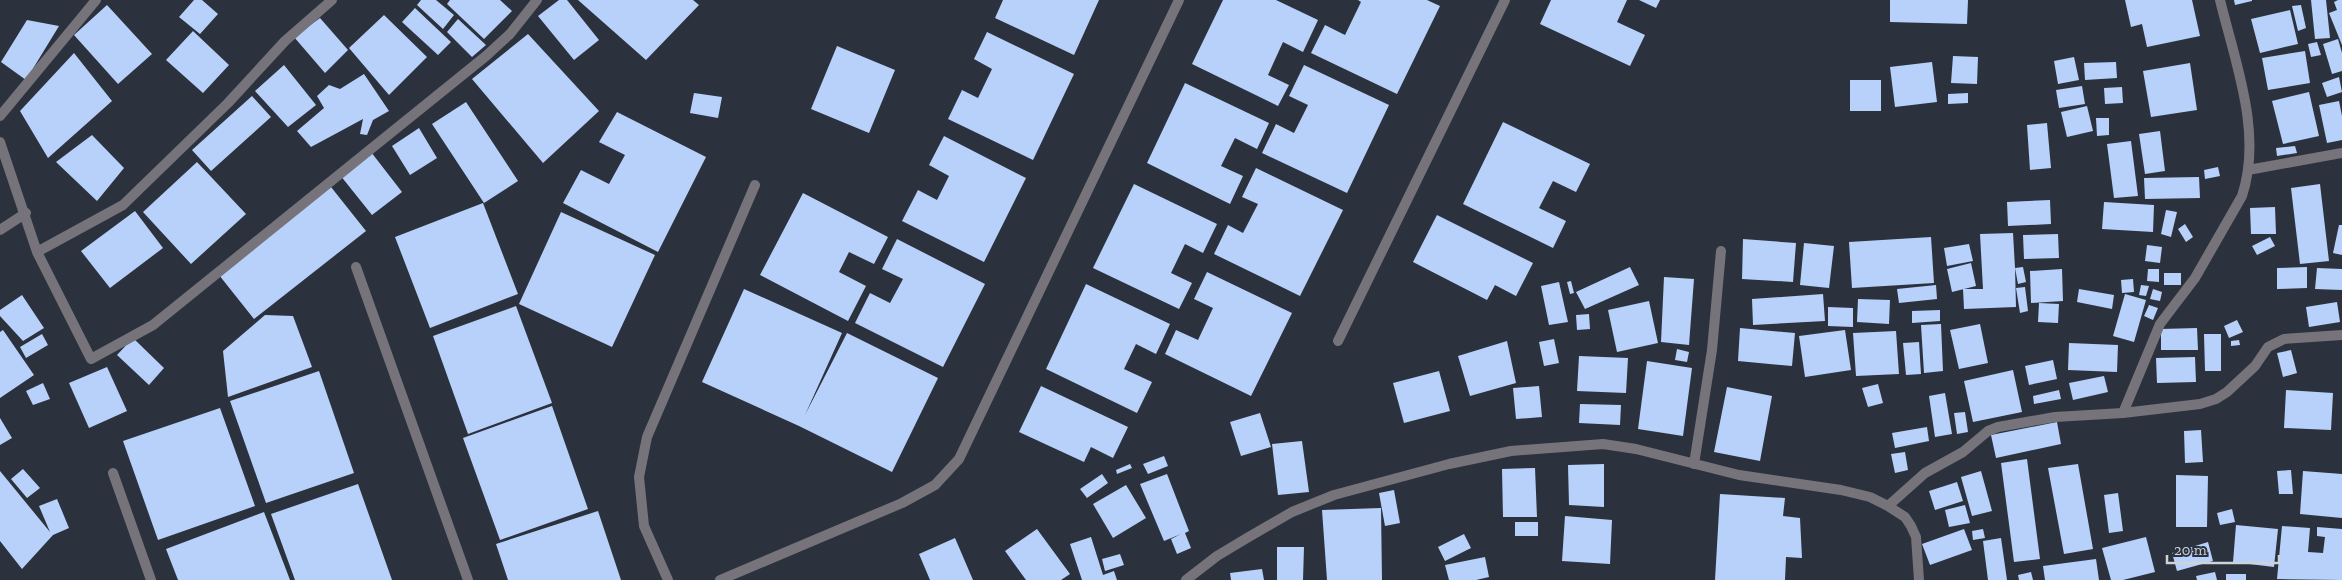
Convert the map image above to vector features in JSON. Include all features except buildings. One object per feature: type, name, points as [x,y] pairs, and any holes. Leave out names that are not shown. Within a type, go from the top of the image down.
[{"type":"street","points":[[0,116],[96,0]]},
{"type":"street","points":[[37,252],[123,205],[228,103],[285,41],[332,0]]},
{"type":"street","points":[[0,142],[26,214],[37,252],[90,359],[153,325],[486,56],[510,34],[537,0]]},
{"type":"street","points":[[720,580],[902,503],[935,485],[959,460],[1179,0]]},
{"type":"street","points":[[1338,341],[1506,0]]},
{"type":"street","points":[[2123,413],[2160,324],[2188,288],[2242,196],[2250,154],[2245,101],[2220,0]]},
{"type":"street","points":[[2248,170],[2342,153]]},
{"type":"street","points":[[668,580],[644,526],[639,477],[647,437],[755,185]]},
{"type":"street","points":[[0,230],[26,214]]},
{"type":"street","points":[[1694,464],[1712,350],[1721,251]]},
{"type":"street","points":[[356,267],[468,580]]},
{"type":"street","points":[[1888,506],[1925,473],[1963,452],[1988,431],[1998,427],[2055,417],[2123,413],[2200,404],[2216,399],[2242,380],[2255,366],[2268,347],[2284,339],[2342,335]]},
{"type":"street","points":[[1186,580],[1217,556],[1247,538],[1309,504],[1334,495],[1458,462],[1511,451],[1603,444],[1636,449],[1756,478],[1841,490],[1870,498],[1888,506],[1904,517],[1916,537],[1919,580]]},
{"type":"street","points":[[113,473],[151,580]]}]
